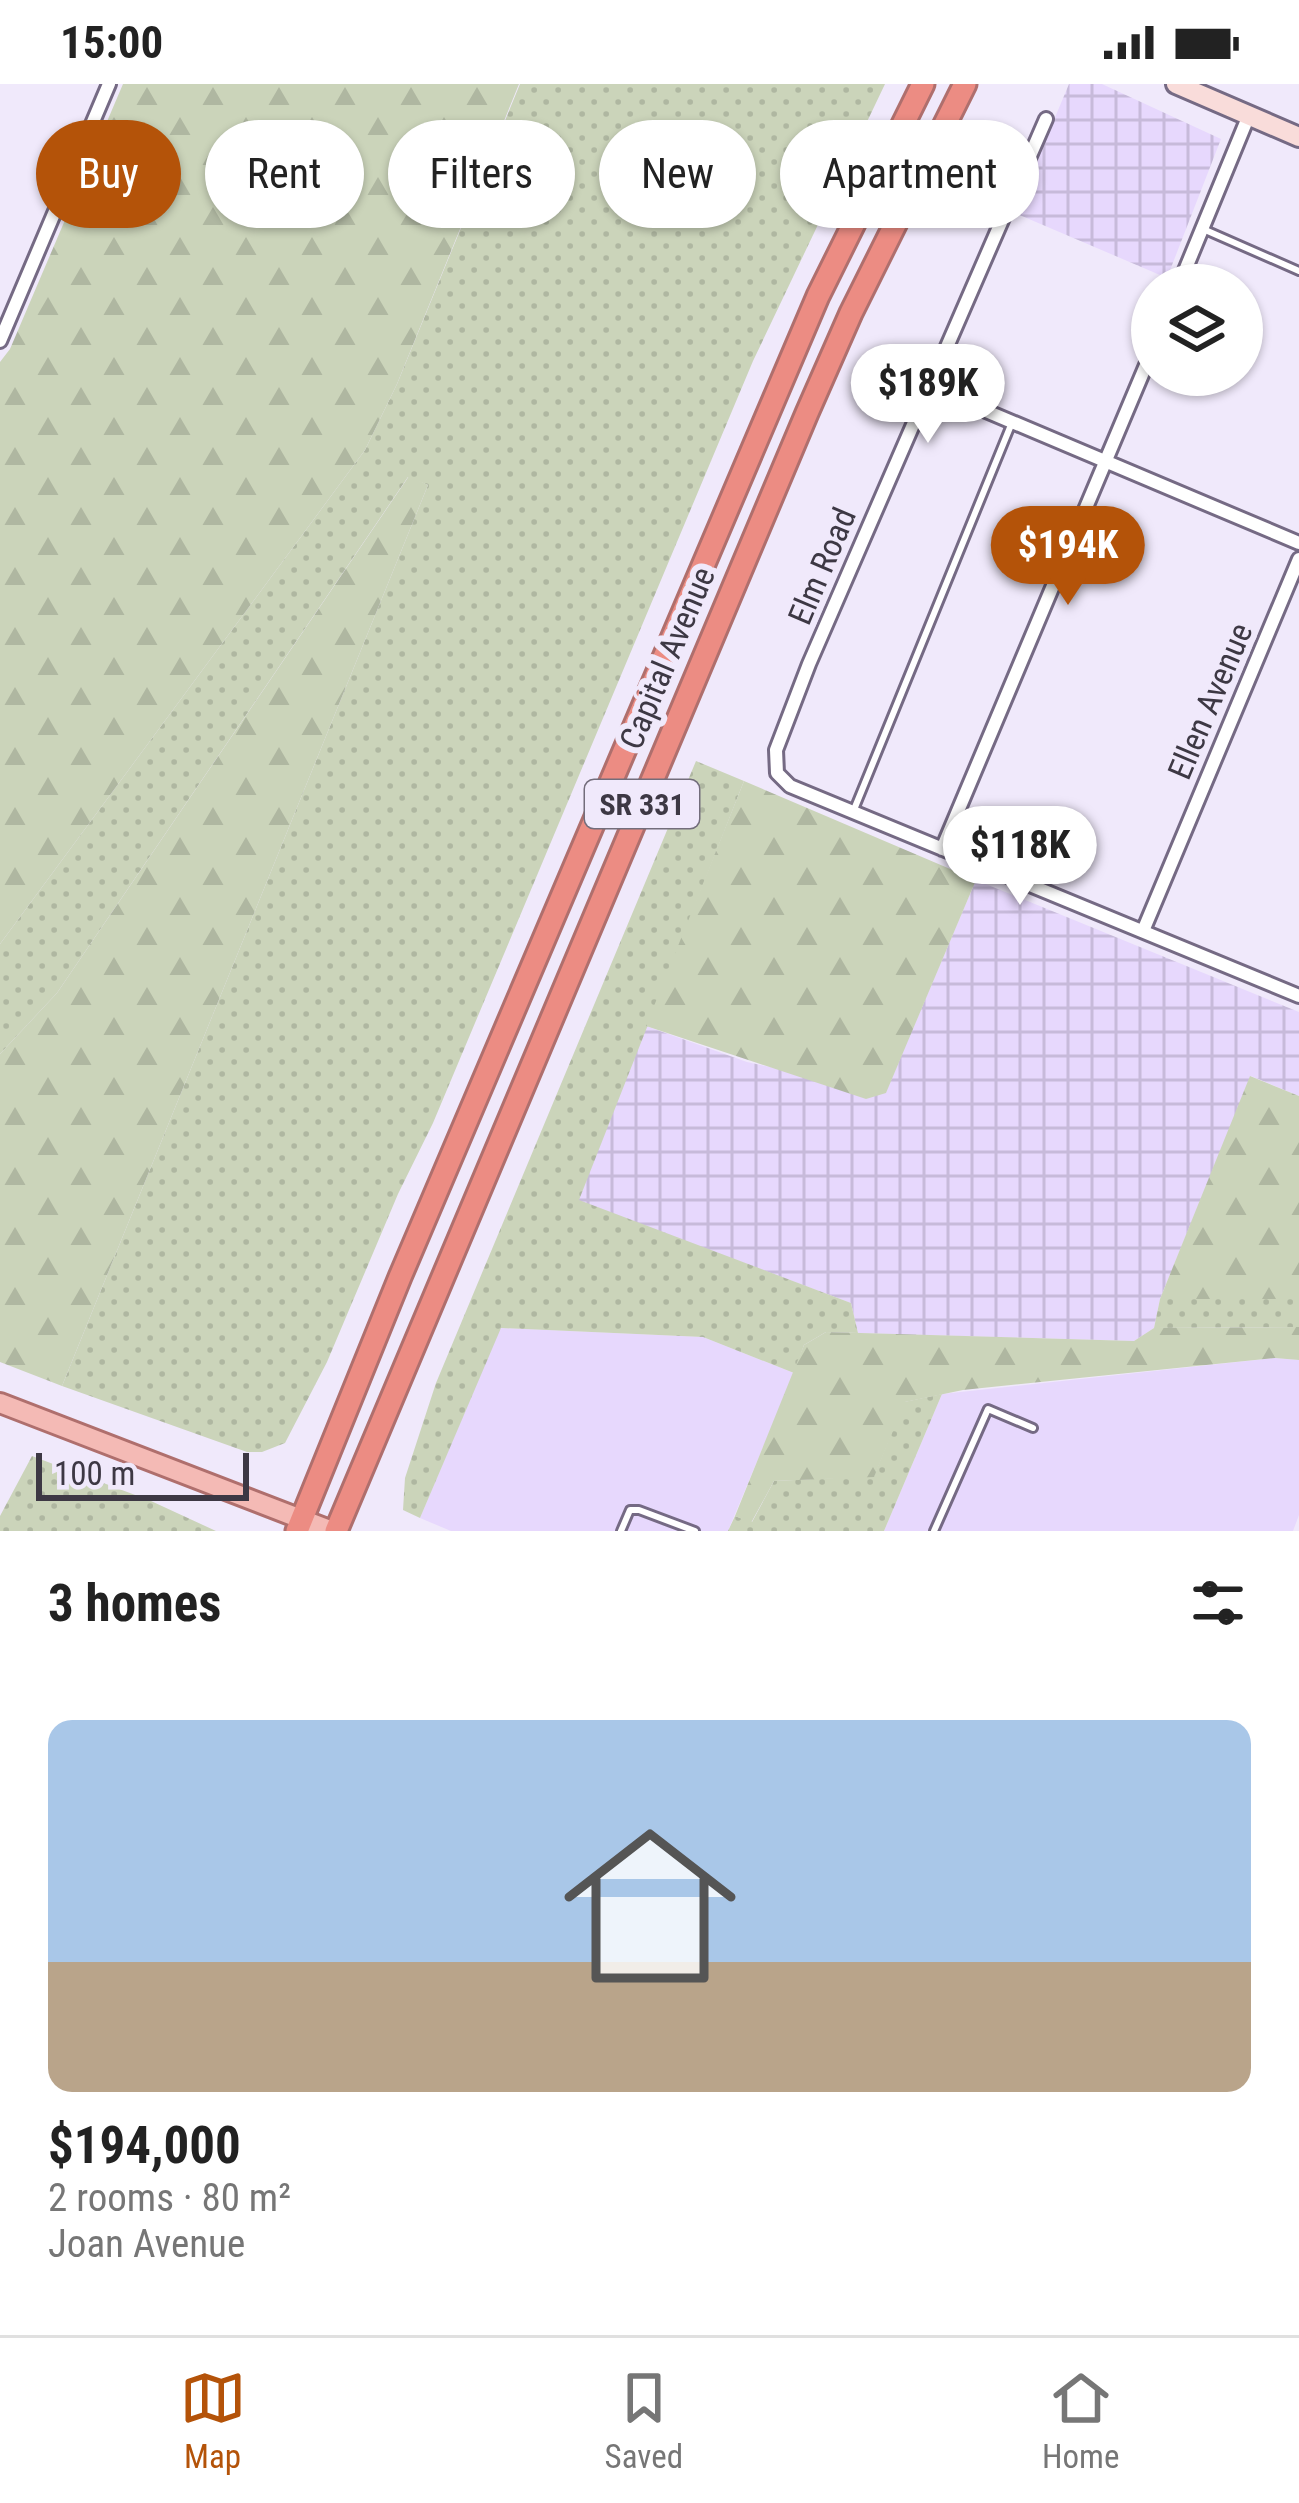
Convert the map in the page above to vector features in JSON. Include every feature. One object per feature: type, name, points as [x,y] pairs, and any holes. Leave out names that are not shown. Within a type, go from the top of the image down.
[{"type":"highway","name":"Capital Avenue","points":[[300,1525],[400,1277],[818,296],[923,84]]},
{"type":"highway","name":"Capital Avenue","points":[[334,1531],[815,393],[965,84]]},
{"type":"main road","points":[[0,1403],[300,1525],[334,1531]]},
{"type":"street","points":[[0,341],[109,84]]},
{"type":"street","points":[[1176,84],[1299,137]]},
{"type":"street","points":[[1188,264],[1249,115]]},
{"type":"street","name":"Elm Road","points":[[853,812],[790,786],[777,772],[776,750],[927,386],[1046,119]]},
{"type":"street","points":[[927,386],[1299,543]]},
{"type":"street","points":[[942,849],[1133,396]]},
{"type":"street","name":"Ellen Avenue","points":[[1143,931],[1299,559]]},
{"type":"street","points":[[853,812],[1299,996]]},
{"type":"lane","points":[[1202,229],[1299,271]]},
{"type":"lane","points":[[853,812],[1012,422]]},
{"type":"lane","points":[[934,1531],[988,1409],[1033,1428]]},
{"type":"lane","points":[[621,1531],[630,1510],[694,1531]]},
{"type":"shaded area","points":[[1069,84],[1102,84],[1221,139],[1172,264],[1134,264],[1039,223],[1039,156]]},
{"type":"shaded area","points":[[976,880],[1299,1012],[1299,1096],[1251,1076],[1160,1299],[1154,1328],[1134,1341],[858,1333],[851,1303],[578,1201],[646,1026],[747,1062],[886,1092]]},
{"type":"shaded area","points":[[500,1328],[703,1337],[794,1373],[728,1531],[451,1531],[420,1518]]},
{"type":"shaded area","points":[[1275,1358],[1299,1360],[1299,1515],[1293,1531],[884,1531],[942,1394]]},
{"type":"green space","points":[[123,84],[519,84],[504,120],[388,120],[388,228],[460,228],[397,384],[365,450],[0,944],[0,362],[10,349],[62,228],[181,228],[181,120],[108,120]]},
{"type":"green space","points":[[520,84],[885,84],[868,120],[780,120],[780,228],[816,228],[753,361],[433,1123],[327,1362],[285,1443],[247,1452],[62,1386],[428,485],[408,477],[57,993],[0,1054],[0,944],[365,450],[461,228],[575,228],[575,120],[505,120]]},
{"type":"green space","points":[[409,476],[428,485],[62,1386],[0,1362],[0,1054],[57,993]]},
{"type":"green space","points":[[696,761],[744,781],[579,1200],[851,1303],[858,1333],[826,1332],[804,1345],[794,1373],[703,1337],[501,1328],[420,1518],[403,1510],[405,1478],[436,1383]]},
{"type":"green space","points":[[744,781],[976,880],[886,1093],[866,1099],[646,1026]]},
{"type":"green space","points":[[1250,1076],[1299,1096],[1299,1299],[1160,1299]]},
{"type":"green space","points":[[1160,1299],[1299,1299],[1299,1327],[1154,1328]]},
{"type":"green space","points":[[1299,1327],[1299,1360],[1275,1358],[963,1390],[905,1402],[874,1477],[774,1481],[751,1523],[735,1516],[804,1345],[826,1332],[1134,1341],[1154,1328]]},
{"type":"green space","points":[[942,1394],[884,1531],[728,1531],[735,1516],[752,1522],[774,1481],[874,1476],[904,1402]]},
{"type":"green space","points":[[32,1456],[216,1531],[0,1531],[0,1516]]}]
